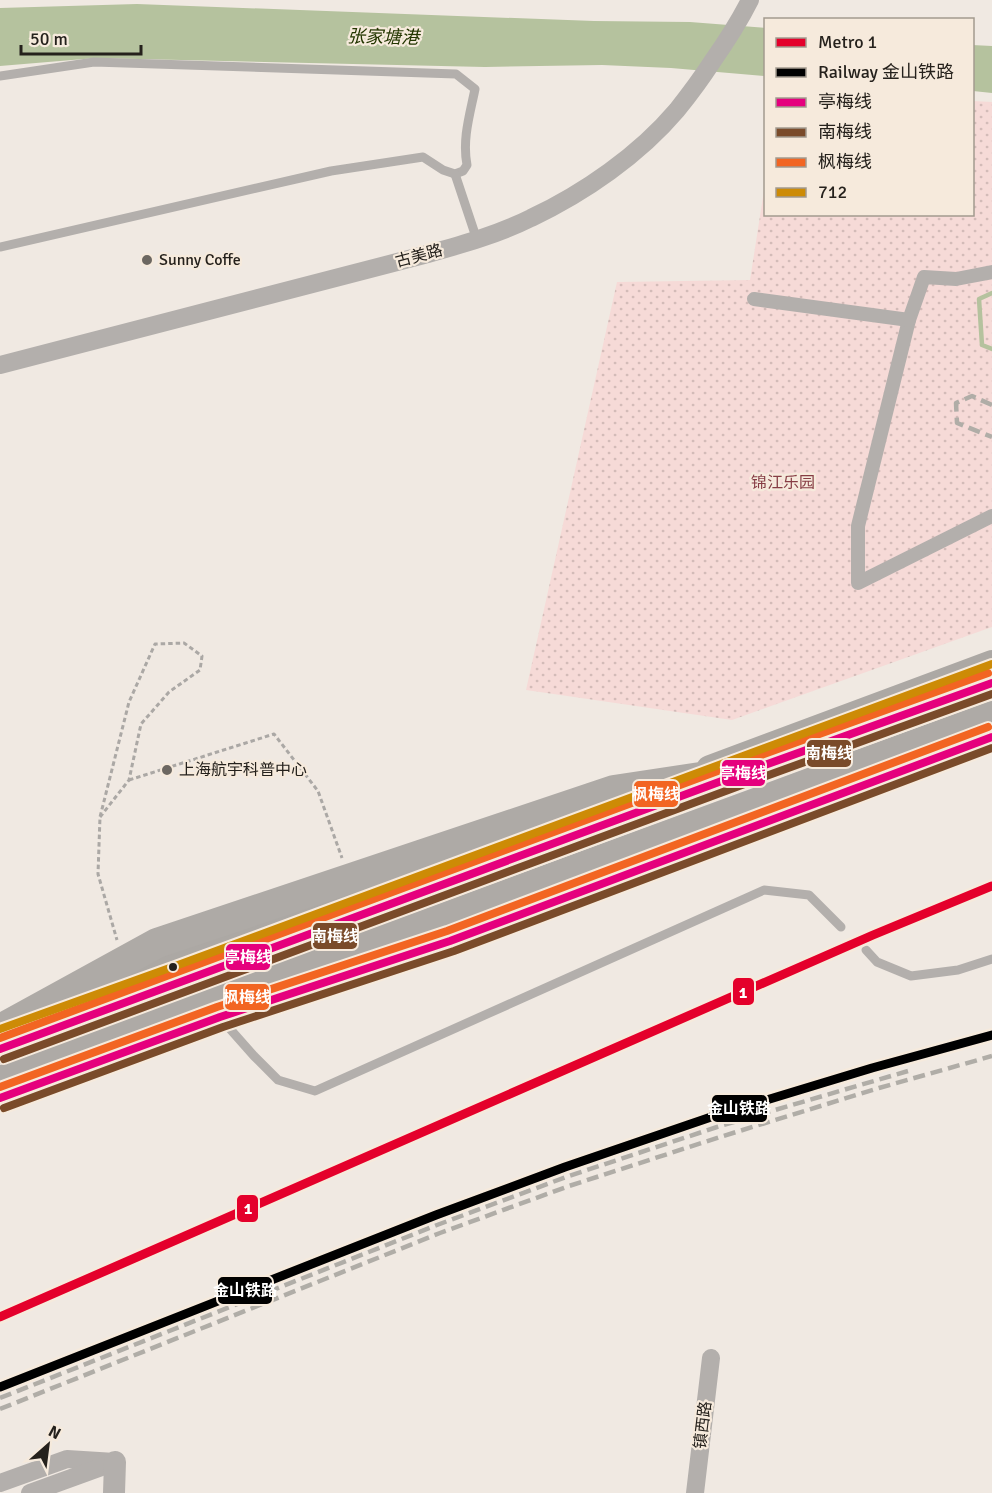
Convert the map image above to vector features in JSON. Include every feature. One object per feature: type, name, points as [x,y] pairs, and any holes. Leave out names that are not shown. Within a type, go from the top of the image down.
[{"type":"highway","points":[[0,1035],[992,683]]},
{"type":"highway","points":[[0,1081],[992,716]]},
{"type":"highway","points":[[0,1035],[158,943],[615,790],[754,769]]},
{"type":"main road","points":[[0,1035],[223,949],[992,664]]},
{"type":"main road","points":[[0,1098],[220,1017],[450,941],[992,737]]},
{"type":"street","name":"古美路","points":[[0,365],[401,261],[477,240],[531,219],[577,193],[614,168],[650,138],[695,87],[747,6]]},
{"type":"street","points":[[992,272],[956,279],[924,277],[909,320],[858,526],[858,583],[992,516]]},
{"type":"street","points":[[754,298],[909,320]]},
{"type":"street","name":"镇西路","points":[[695,1493],[711,1358]]},
{"type":"street","points":[[0,1483],[67,1459],[115,1462]]},
{"type":"street","points":[[30,1493],[115,1462]]},
{"type":"street","points":[[114,1493],[115,1462]]},
{"type":"lane","points":[[0,76],[94,62],[456,75],[475,89],[466,131],[467,165],[463,171],[455,174],[423,158],[331,171],[0,247]]},
{"type":"lane","points":[[455,174],[477,240]]},
{"type":"lane","points":[[220,1017],[278,1080],[315,1090],[764,890],[809,895],[842,927]]},
{"type":"lane","points":[[866,950],[877,962],[911,976],[958,970],[992,959]]},
{"type":"path","points":[[100,817],[129,780],[141,724],[169,692],[200,669],[202,656],[184,643],[156,644],[129,702],[100,817],[98,874],[120,950]]},
{"type":"path","points":[[129,780],[274,734],[318,791],[345,866]]},
{"type":"green space","name":"锦江乐园","points":[[974,101],[992,102],[992,627],[732,720],[526,690],[617,282],[750,280],[764,190],[764,216],[974,216]]},
{"type":"water","name":"张家塘港","points":[[137,4],[594,21],[690,22],[764,28],[764,76],[602,65],[485,67],[96,58],[0,66],[0,8]]},
{"type":"water","points":[[974,45],[992,46],[992,93],[974,91]]},
{"type":"waterway","points":[[992,293],[979,299],[982,345],[992,349]]},
{"type":"railway","points":[[992,405],[972,396],[956,403],[957,423],[992,437]]},
{"type":"railway","points":[[0,1409],[440,1233],[569,1186],[879,1088],[992,1056]]},
{"type":"railway","points":[[0,1398],[437,1225],[566,1177],[717,1127],[908,1071]]},
{"type":"metro line","name":"1","points":[[0,1317],[873,935],[992,886]]},
{"type":"rail line","name":"金山铁路","points":[[0,1387],[436,1215],[565,1167],[714,1116],[872,1068],[992,1035]]},
{"type":"transit line","name":"712","points":[[0,1029],[992,664]]},
{"type":"transit line","name":"枫梅线","points":[[0,1038],[750,759],[988,673]]},
{"type":"transit line","name":"亭梅线","points":[[0,1049],[992,683]]},
{"type":"transit line","name":"南梅线","points":[[4,1059],[992,694]]},
{"type":"transit line","name":"枫梅线","points":[[0,1087],[217,1007],[447,931],[988,727]]},
{"type":"transit line","name":"亭梅线","points":[[0,1098],[220,1017],[450,941],[992,737]]},
{"type":"transit line","name":"南梅线","points":[[4,1108],[223,1027],[454,951],[992,748]]},
{"type":"place","name":"Sunny Coffe","points":[[147,260]]},
{"type":"place","name":"上海航宇科普中心","points":[[167,770]]}]
